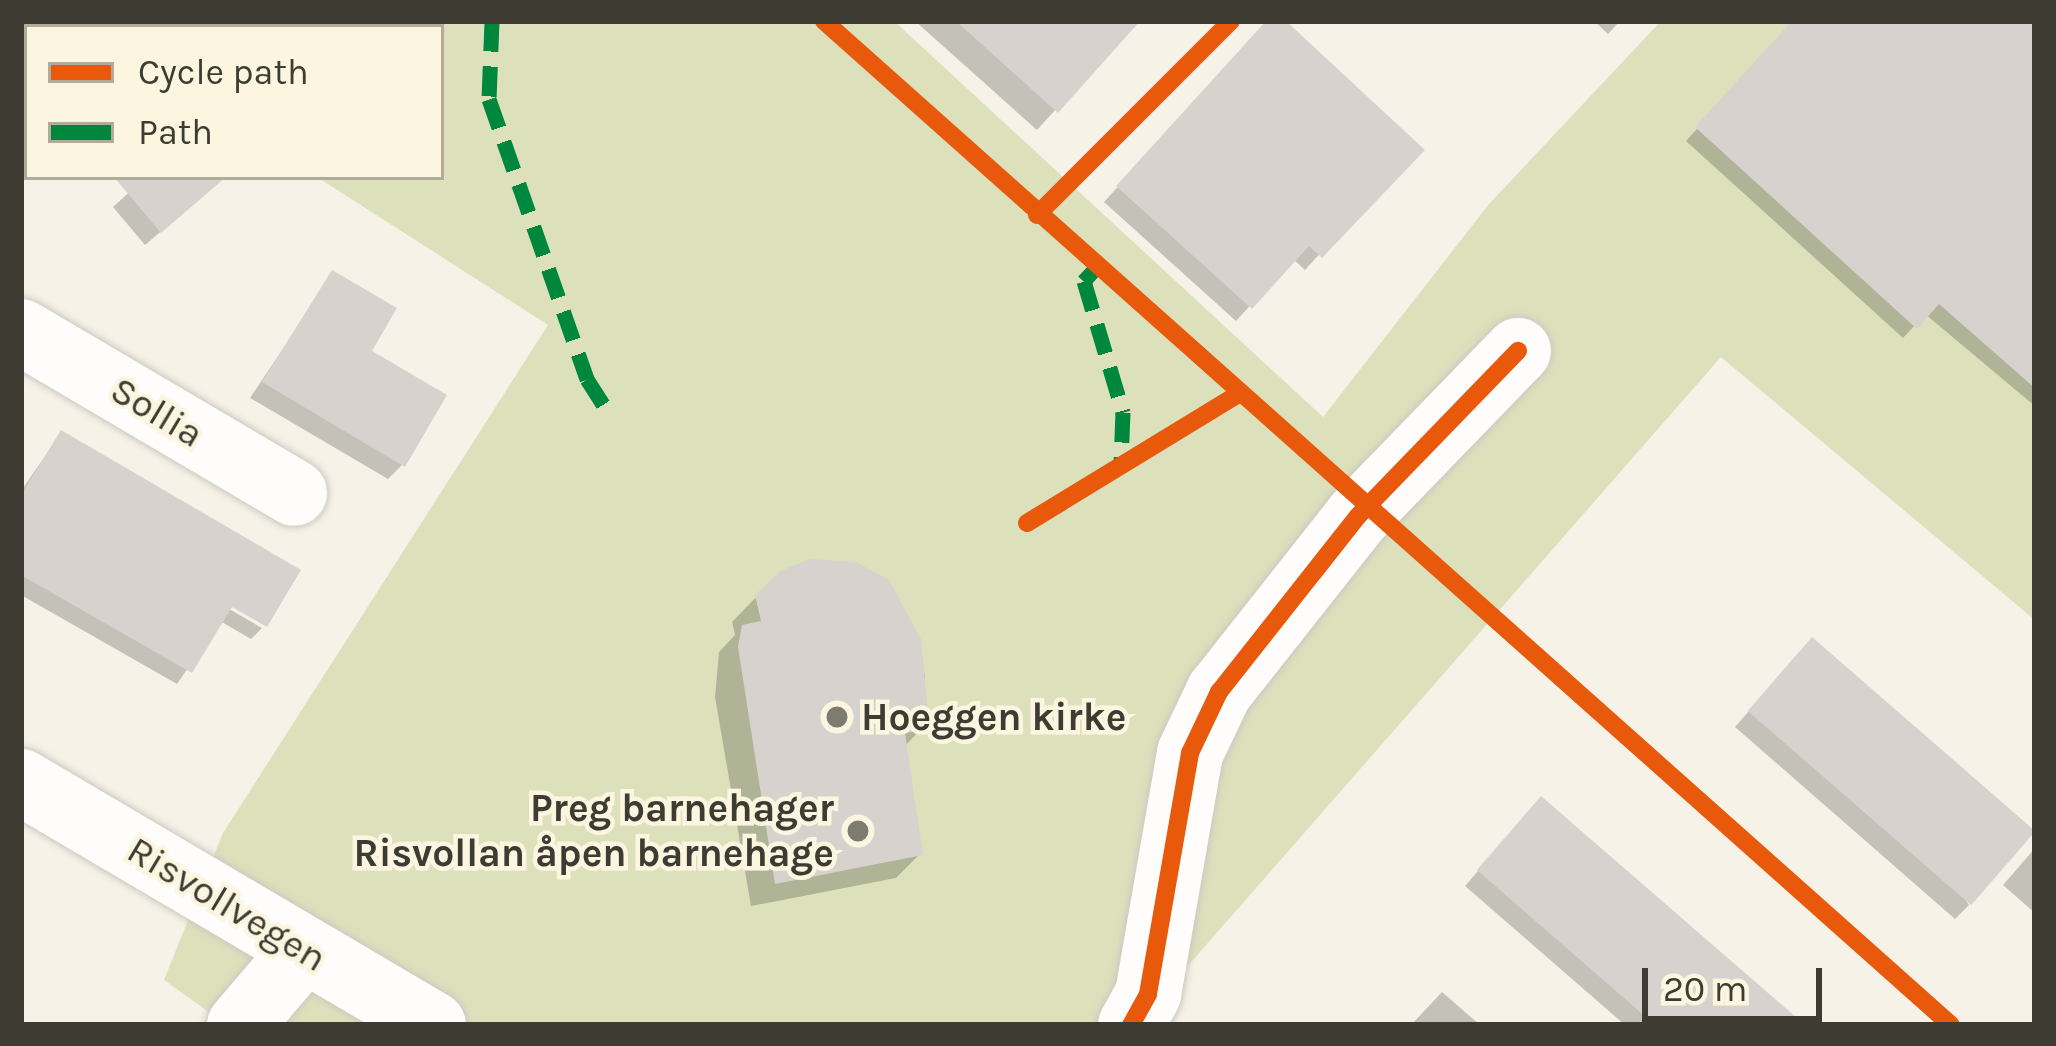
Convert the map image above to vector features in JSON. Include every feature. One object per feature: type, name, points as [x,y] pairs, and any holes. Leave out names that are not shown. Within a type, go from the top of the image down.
[{"type":"street","name":"Sollia","points":[[21,332],[294,493]]},
{"type":"street","points":[[1131,1025],[1148,994],[1190,753],[1219,692],[1358,516],[1518,351]]},
{"type":"street","name":"Risvollvegen","points":[[21,782],[433,1025]]},
{"type":"street","points":[[240,1025],[304,950]]},
{"type":"green space","points":[[73,21],[894,21],[1323,417],[1489,204],[1661,21],[2035,21],[2035,620],[1721,357],[1136,1025],[227,1025],[164,980],[223,833],[548,325],[322,180],[444,180],[444,24]]},
{"type":"building","points":[[956,21],[1140,21],[1058,113]]},
{"type":"building","points":[[1266,21],[1286,21],[1425,150],[1322,258],[1309,246],[1252,309],[1116,186]]},
{"type":"building","points":[[1792,21],[2035,21],[2035,388],[1939,304],[1917,329],[1695,127]]},
{"type":"building","points":[[117,180],[223,180],[161,233]]},
{"type":"building","points":[[332,270],[397,308],[372,351],[447,395],[405,467],[262,382]]},
{"type":"building","points":[[61,430],[301,570],[267,627],[232,607],[192,673],[21,575],[21,495]]},
{"type":"building","name":"Hoeggen kirke","points":[[810,559],[856,562],[889,580],[921,639],[928,712],[925,730],[905,733],[923,855],[775,884],[738,647],[742,625],[761,621],[755,595],[780,571]]},
{"type":"building","points":[[1812,637],[2035,831],[1971,905],[1748,711]]},
{"type":"building","points":[[1541,796],[1805,1025],[1655,1025],[1477,870]]},
{"type":"marked path","points":[[492,21],[489,99],[587,379],[610,415]]},
{"type":"marked path","points":[[1096,268],[1084,281],[1123,412],[1121,465]]},
{"type":"cycle path","points":[[824,21],[1951,1025]]},
{"type":"cycle path","points":[[1037,215],[1231,21]]},
{"type":"cycle path","points":[[1131,1025],[1148,994],[1190,753],[1219,692],[1358,516],[1518,351]]},
{"type":"cycle path","points":[[1027,523],[1237,395]]},
{"type":"place","name":"Hoeggen kirke","points":[[837,717]]},
{"type":"place","name":"Preg barnehager Risvollan åpen barnehage","points":[[858,831]]}]
